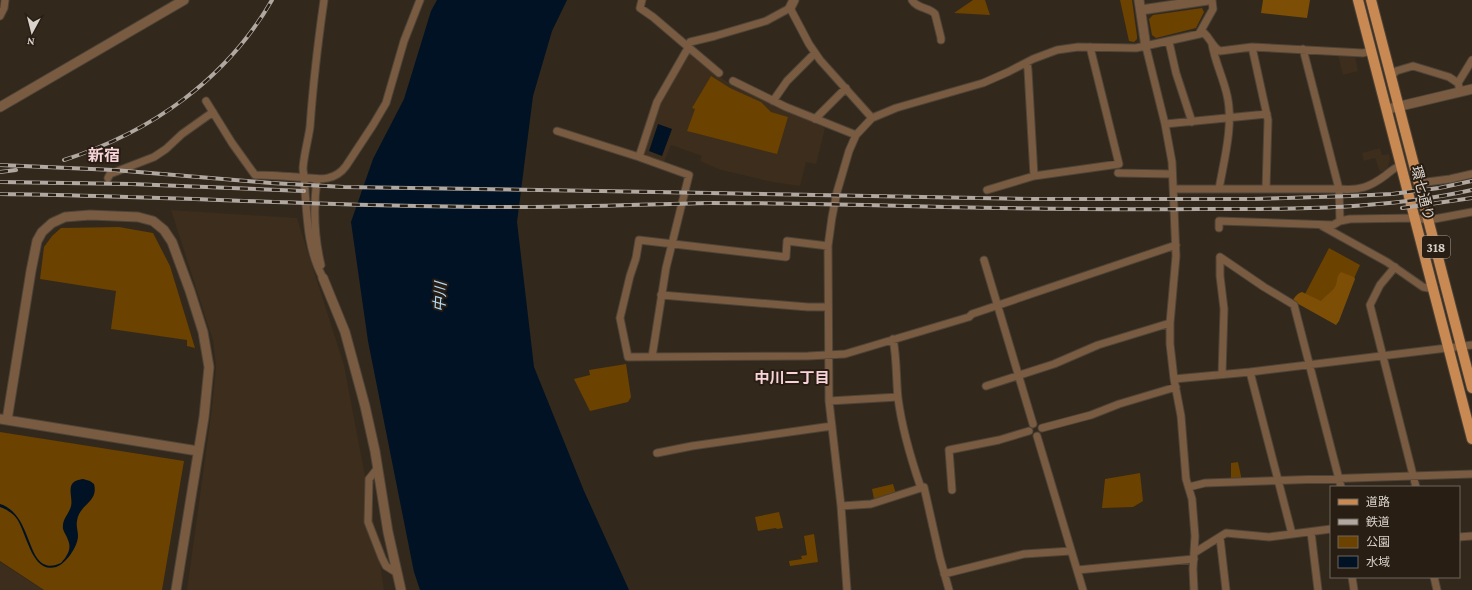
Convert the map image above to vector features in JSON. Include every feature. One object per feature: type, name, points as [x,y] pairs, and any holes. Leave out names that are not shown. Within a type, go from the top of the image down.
[{"type":"main road","name":"環七通り","points":[[1358,0],[1388,109],[1472,439]]},
{"type":"main road","name":"環七通り","points":[[1371,0],[1472,388]]},
{"type":"street","points":[[0,16],[6,0]]},
{"type":"street","points":[[0,107],[184,0]]},
{"type":"street","points":[[324,0],[303,170],[305,206],[316,242],[323,278],[345,332],[367,414],[378,469],[383,506],[401,590]]},
{"type":"street","points":[[206,101],[255,175],[304,177],[317,180],[335,176],[343,171],[379,117],[388,95],[406,35],[420,0]]},
{"type":"street","points":[[642,0],[640,8],[653,17],[719,73]]},
{"type":"street","points":[[912,0],[915,4],[933,11],[942,38],[940,40]]},
{"type":"street","points":[[1139,0],[1146,47],[1165,124],[1172,162],[1176,270],[1170,323],[1170,344],[1174,379],[1181,416],[1186,479],[1192,499],[1195,536],[1194,590]]},
{"type":"street","points":[[1141,10],[1208,0]]},
{"type":"street","points":[[1199,34],[1213,9],[1212,0]]},
{"type":"street","points":[[639,157],[657,102],[690,42],[766,21],[790,3],[806,38],[815,53],[872,118]]},
{"type":"street","points":[[847,590],[841,506],[829,401],[828,246],[832,217],[849,151],[856,135],[872,118],[896,108],[983,83],[1026,63],[1033,58],[1057,50],[1078,47],[1146,47],[1204,33],[1212,44],[1220,51],[1252,47],[1363,53],[1372,50]]},
{"type":"street","points":[[1169,42],[1176,74],[1192,122]]},
{"type":"street","points":[[1212,44],[1214,56],[1227,96],[1229,119],[1226,150],[1219,190]]},
{"type":"street","points":[[1090,47],[1118,164],[1116,164],[1122,173],[1172,174]]},
{"type":"street","points":[[1252,47],[1268,120],[1266,189]]},
{"type":"street","points":[[1303,49],[1339,189],[1340,221]]},
{"type":"street","points":[[773,101],[787,81],[815,53]]},
{"type":"street","points":[[1459,88],[1472,60]]},
{"type":"street","points":[[1026,63],[1028,70],[1034,176]]},
{"type":"street","points":[[1391,77],[1396,71],[1413,66],[1449,77],[1459,88]]},
{"type":"street","points":[[733,81],[773,101],[856,135]]},
{"type":"street","points":[[815,119],[846,88]]},
{"type":"street","points":[[1388,109],[1459,88],[1472,90]]},
{"type":"street","points":[[108,178],[110,174],[154,157],[166,149],[182,134],[213,112]]},
{"type":"street","points":[[1165,124],[1229,119],[1267,114]]},
{"type":"street","points":[[557,131],[639,157],[689,175],[666,268],[652,357]]},
{"type":"street","points":[[987,190],[1034,176],[1116,164]]},
{"type":"street","points":[[1174,189],[1359,190],[1385,175],[1395,167],[1402,165]]},
{"type":"street","points":[[1419,183],[1450,179],[1472,174]]},
{"type":"street","points":[[312,228],[317,180]]},
{"type":"street","points":[[1219,228],[1219,221],[1333,225],[1340,221],[1350,219],[1415,218],[1429,220],[1472,212]]},
{"type":"street","points":[[176,590],[198,451],[209,367],[203,332],[189,287],[172,242],[164,230],[152,221],[138,217],[103,215],[65,217],[52,223],[42,232],[37,241],[4,420],[198,451]]},
{"type":"street","points":[[1320,225],[1395,267],[1424,287],[1434,289]]},
{"type":"street","points":[[828,246],[787,241],[786,257],[639,240],[636,258],[620,318],[628,357],[845,354],[969,317],[972,314],[997,305],[1176,245]]},
{"type":"street","points":[[1222,374],[1224,309],[1220,276],[1220,257],[1294,306],[1341,486]]},
{"type":"street","points":[[984,260],[1033,424]]},
{"type":"street","points":[[1395,267],[1380,285],[1370,305],[1416,486]]},
{"type":"street","points":[[661,295],[808,307],[828,307]]},
{"type":"street","points":[[986,386],[1054,364],[1098,345],[1170,323]]},
{"type":"street","points":[[893,339],[896,351],[898,397],[908,448],[921,488]]},
{"type":"street","points":[[1174,379],[1250,372],[1472,345]]},
{"type":"street","points":[[1250,372],[1292,534]]},
{"type":"street","points":[[1042,428],[1091,415],[1119,404],[1176,387]]},
{"type":"street","points":[[829,401],[898,397]]},
{"type":"street","points":[[1033,424],[1038,424],[1042,428]]},
{"type":"street","points":[[1029,431],[1030,426],[1033,424]]},
{"type":"street","points":[[657,453],[699,445],[832,426]]},
{"type":"street","points":[[1037,436],[1042,432],[1042,428]]},
{"type":"street","points":[[1029,431],[1032,435],[1037,436]]},
{"type":"street","points":[[952,490],[949,450],[1000,440],[1029,431]]},
{"type":"street","points":[[1037,436],[1083,590]]},
{"type":"street","points":[[378,469],[369,479],[368,522],[386,566],[397,573]]},
{"type":"street","points":[[1189,487],[1205,483],[1472,474]]},
{"type":"street","points":[[841,506],[871,504],[924,487],[949,590]]},
{"type":"street","points":[[1078,570],[1194,556],[1226,533],[1269,537],[1330,529]]},
{"type":"street","points":[[1311,532],[1318,590]]},
{"type":"street","points":[[1460,537],[1472,536]]},
{"type":"street","points":[[1220,538],[1226,590]]},
{"type":"street","points":[[944,574],[1024,554],[1071,550]]},
{"type":"street","points":[[1352,578],[1354,590]]},
{"type":"street","points":[[1434,578],[1437,590]]},
{"type":"shaded area","points":[[1263,0],[1310,0],[1307,18],[1261,13]]},
{"type":"shaded area","points":[[688,54],[692,54],[734,86],[735,85],[825,128],[816,164],[806,162],[800,186],[772,182],[721,170],[700,161],[702,156],[671,145],[664,162],[643,155],[660,103]]},
{"type":"shaded area","points":[[1338,55],[1355,56],[1358,71],[1343,75]]},
{"type":"shaded area","points":[[1380,148],[1382,155],[1389,154],[1390,159],[1388,167],[1384,171],[1380,172],[1375,158],[1364,161],[1362,153]]},
{"type":"shaded area","points":[[171,210],[297,218],[344,365],[376,534],[384,590],[187,590],[211,415],[216,367],[213,341]]},
{"type":"shaded area","points":[[1341,272],[1354,277],[1355,279],[1339,321],[1336,325],[1293,301],[1296,295],[1302,292],[1321,301],[1335,287],[1338,275]]},
{"type":"shaded area","points":[[0,562],[43,590],[0,590]]},
{"type":"green space","points":[[973,0],[985,0],[990,15],[954,13]]},
{"type":"green space","points":[[1120,0],[1132,0],[1137,36],[1137,39],[1134,42],[1129,41]]},
{"type":"green space","points":[[1202,8],[1204,12],[1196,28],[1156,38],[1152,35],[1149,19],[1153,15]]},
{"type":"green space","points":[[711,76],[730,88],[761,102],[771,112],[788,117],[777,154],[687,131],[695,109],[692,108]]},
{"type":"green space","points":[[119,227],[153,233],[170,266],[195,348],[187,346],[187,340],[111,329],[116,291],[40,279],[44,247],[52,236],[61,228]]},
{"type":"green space","points":[[1329,248],[1360,265],[1336,319],[1305,294]]},
{"type":"green space","points":[[626,364],[631,397],[628,402],[590,411],[574,379],[590,375],[589,370]]},
{"type":"green space","points":[[0,432],[184,461],[162,590],[44,590],[0,561]]},
{"type":"green space","points":[[1238,462],[1242,481],[1231,482],[1231,463]]},
{"type":"green space","points":[[1140,473],[1143,501],[1133,507],[1102,508],[1105,479]]},
{"type":"green space","points":[[893,484],[896,494],[874,499],[872,489]]},
{"type":"green space","points":[[779,512],[783,528],[758,531],[755,517]]},
{"type":"green space","points":[[814,534],[818,562],[790,566],[789,561],[802,559],[801,556],[807,555],[804,536]]},
{"type":"water","name":"中川","points":[[437,0],[567,0],[552,31],[533,96],[517,222],[534,367],[584,491],[629,590],[420,590],[414,572],[368,341],[351,222],[373,159],[404,99],[431,11]]},
{"type":"water","points":[[658,124],[672,129],[662,156],[649,151]]},
{"type":"water","points":[[83,479],[94,484],[95,490],[94,495],[79,515],[76,545],[67,559],[60,565],[48,568],[41,565],[31,551],[16,517],[0,507],[0,504],[10,509],[17,517],[23,526],[35,555],[40,561],[48,566],[52,566],[61,563],[67,555],[69,543],[63,530],[63,526],[71,506],[71,487],[77,480]]},
{"type":"railway","points":[[64,160],[127,134],[156,118],[183,100],[209,78],[232,55],[253,29],[272,0]]},
{"type":"railway","points":[[0,165],[114,170],[271,183],[344,187],[1033,199],[1253,199],[1350,196],[1392,194],[1439,188],[1472,181]]},
{"type":"railway","points":[[0,172],[16,170]]},
{"type":"railway","points":[[0,182],[131,184],[304,191]]},
{"type":"railway","points":[[0,194],[466,207],[555,207],[730,203],[1032,208],[1268,209],[1371,205],[1438,197],[1472,190]]},
{"type":"railway","points":[[1402,208],[1472,198]]},
{"type":"district","name":"新宿","points":[[104,155]]},
{"type":"district","name":"中川二丁目","points":[[792,378]]}]
